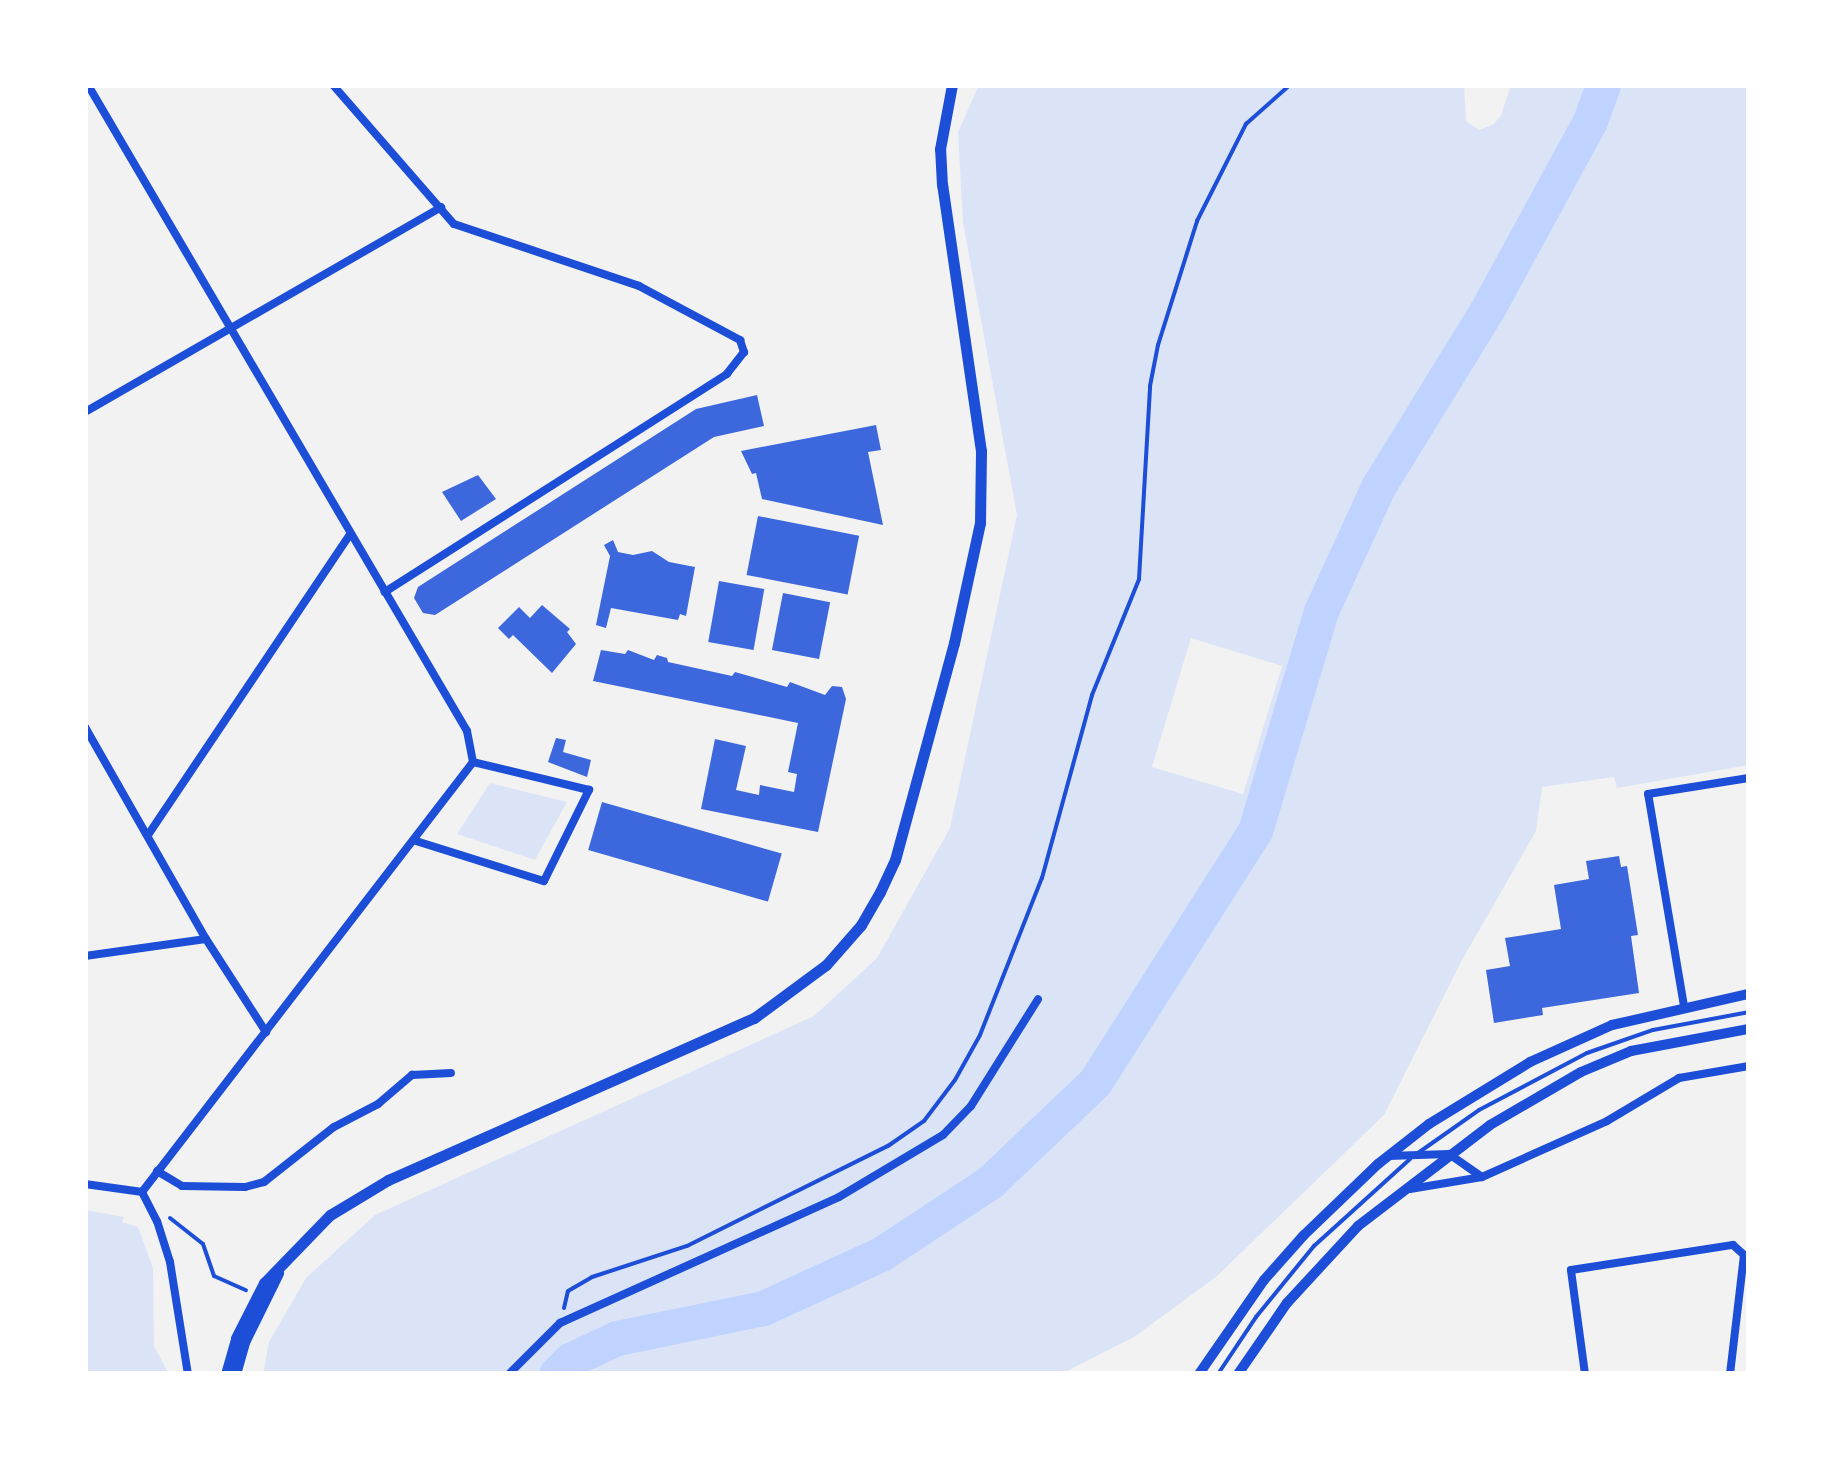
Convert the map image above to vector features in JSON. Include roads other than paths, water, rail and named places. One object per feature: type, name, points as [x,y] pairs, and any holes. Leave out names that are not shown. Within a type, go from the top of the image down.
[{"type":"main road","points":[[226,1374],[236,1338],[256,1296],[330,1216],[388,1180],[754,1018],[816,974],[861,925],[880,892],[895,860],[954,644],[980,523],[981,451],[942,185],[940,149],[952,85]]},
{"type":"main road","points":[[235,1374],[245,1340],[284,1262]]},
{"type":"street","points":[[88,85],[467,731],[473,762],[416,841],[142,1192]]},
{"type":"street","points":[[333,85],[454,224],[639,286],[740,340],[742,360],[694,396],[385,592]]},
{"type":"street","points":[[85,412],[441,207]]},
{"type":"street","points":[[148,835],[350,534]]},
{"type":"street","points":[[85,728],[206,939],[266,1032]]},
{"type":"street","points":[[416,841],[544,880],[590,790],[473,762]]},
{"type":"street","points":[[1684,1006],[1648,794],[1749,778]]},
{"type":"street","points":[[85,956],[206,939]]},
{"type":"street","points":[[1200,1374],[1274,1269],[1387,1156],[1452,1109],[1530,1062],[1612,1025],[1749,994]]},
{"type":"street","points":[[509,1374],[560,1322],[840,1197],[943,1135],[972,1106],[1038,1000]]},
{"type":"street","points":[[1238,1374],[1312,1274],[1400,1190],[1449,1154],[1554,1086],[1605,1060],[1684,1038],[1749,1029]]},
{"type":"street","points":[[1400,1190],[1482,1177],[1607,1120],[1678,1078],[1749,1066]]},
{"type":"street","points":[[157,1171],[182,1186],[244,1187],[264,1182],[334,1127],[378,1104],[412,1076],[451,1073]]},
{"type":"street","points":[[1387,1156],[1449,1154],[1482,1177]]},
{"type":"street","points":[[85,1184],[142,1192]]},
{"type":"street","points":[[142,1192],[170,1262],[188,1374]]},
{"type":"street","points":[[1585,1374],[1571,1270],[1732,1244],[1744,1255],[1730,1374]]},
{"type":"lane","points":[[1218,1374],[1303,1259],[1362,1200],[1414,1156],[1479,1110],[1587,1053],[1653,1030],[1749,1012]]},
{"type":"waterway","points":[[556,1374],[570,1360],[617,1338],[763,1308],[881,1254],[990,1182],[1095,1082],[1255,831],[1321,611],[1378,487],[1487,310],[1590,121],[1603,85]]}]
